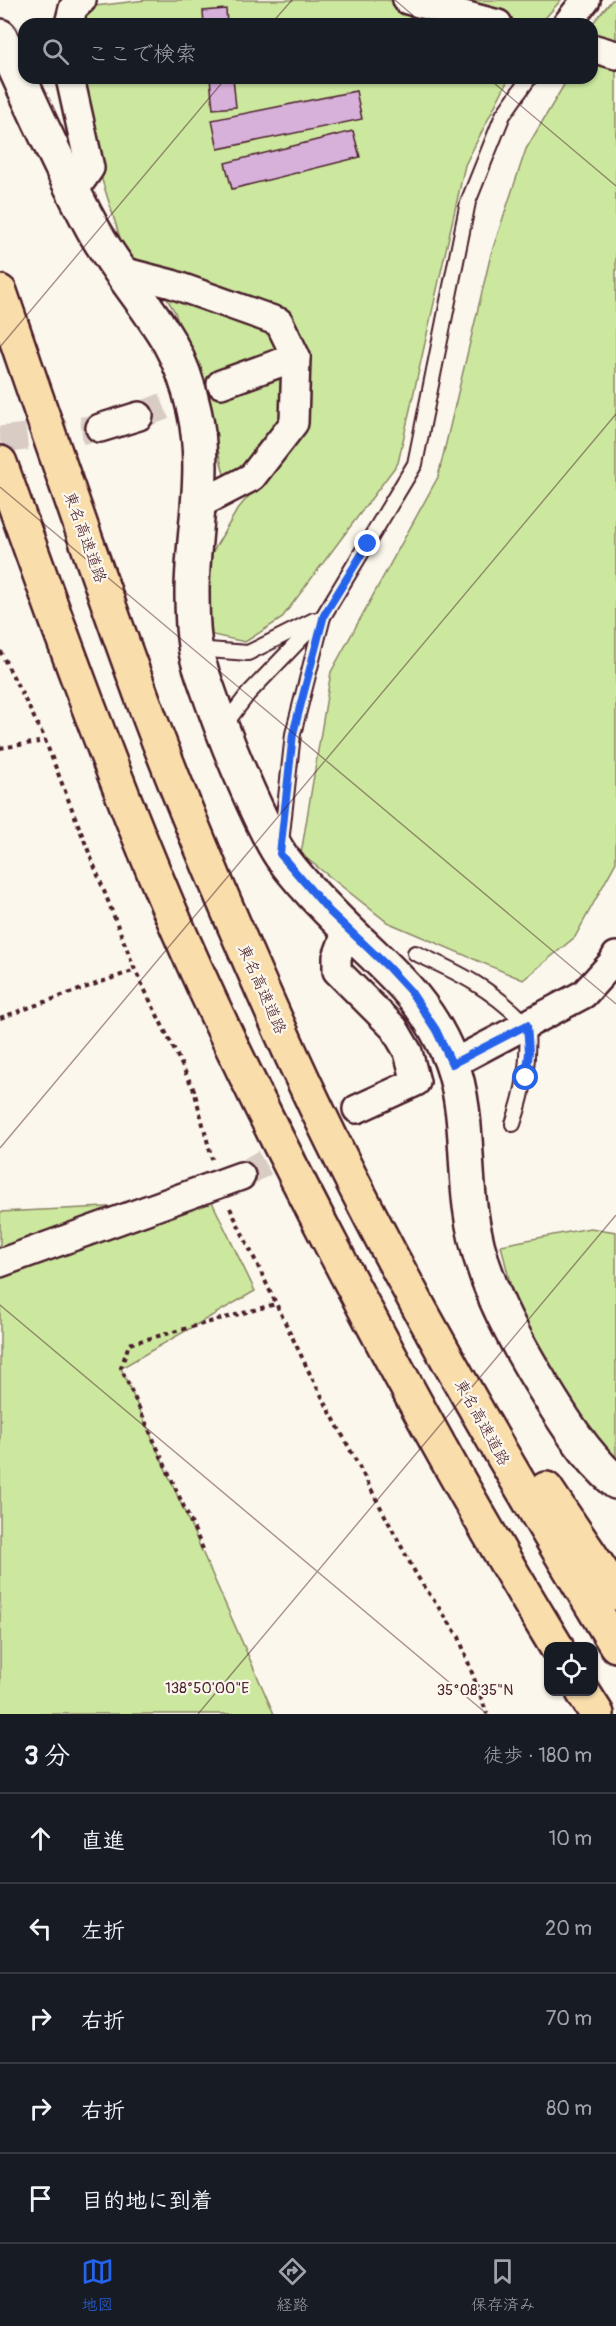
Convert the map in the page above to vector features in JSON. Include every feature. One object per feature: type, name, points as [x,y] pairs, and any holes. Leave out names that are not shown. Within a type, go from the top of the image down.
[{"type":"highway","name":"東名高速道路","points":[[0,292],[150,717],[212,873],[292,1057],[404,1282],[516,1480],[616,1645]]},
{"type":"highway","points":[[0,463],[82,694],[169,908],[271,1130],[409,1394],[488,1534],[553,1642]]},
{"type":"highway","points":[[404,1282],[480,1389],[616,1593]]},
{"type":"highway","points":[[488,1534],[544,1648]]},
{"type":"highway","points":[[568,1696],[578,1714]]},
{"type":"highway","points":[[586,1696],[597,1714]]},
{"type":"street","points":[[70,18],[73,8],[82,0]]},
{"type":"street","points":[[407,0],[475,18]]},
{"type":"street","points":[[572,18],[586,0]]},
{"type":"street","points":[[0,36],[18,74]]},
{"type":"street","points":[[598,50],[616,55]]},
{"type":"street","points":[[23,84],[92,227],[118,270],[157,322],[182,368],[198,428],[200,469],[192,587],[195,649],[221,729],[242,778],[280,854],[347,930],[387,966],[411,992],[436,1030],[452,1064],[464,1128],[469,1202],[475,1243],[490,1290],[512,1334],[570,1430],[596,1463],[616,1482]]},
{"type":"street","points":[[71,84],[90,168],[74,191]]},
{"type":"street","points":[[118,270],[172,284],[279,322],[296,357],[294,423],[252,477],[198,505]]},
{"type":"street","points":[[221,384],[296,357]]},
{"type":"street","points":[[100,428],[139,416]]},
{"type":"street","points":[[347,930],[337,957],[337,971],[394,1028],[408,1052],[416,1082],[357,1109]]},
{"type":"street","points":[[452,1064],[584,993],[616,956]]},
{"type":"street","points":[[0,1263],[230,1180]]},
{"type":"lane","points":[[221,729],[248,694],[324,615],[415,464],[468,202],[503,116],[525,84]]},
{"type":"lane","points":[[195,649],[248,653],[324,615]]},
{"type":"lane","points":[[280,854],[293,734],[324,615]]},
{"type":"lane","points":[[415,952],[487,989],[512,1009],[527,1025],[529,1052],[526,1078],[513,1124]]},
{"type":"path","points":[[0,651],[44,735],[135,970],[194,1090],[276,1304],[310,1374],[417,1576],[459,1637],[488,1714]]},
{"type":"path","points":[[0,748],[39,742]]},
{"type":"path","points":[[0,1018],[135,970]]},
{"type":"path","points":[[203,1549],[121,1368],[129,1344],[276,1304]]},
{"type":"green space","points":[[146,0],[388,0],[451,18],[81,18],[95,6]]},
{"type":"green space","points":[[434,0],[561,0],[545,18],[505,18]]},
{"type":"green space","points":[[612,0],[616,0],[616,56],[598,57],[597,18]]},
{"type":"green space","points":[[598,59],[616,59],[616,862],[575,937],[523,980],[387,922],[301,854],[331,672],[438,477],[491,254],[526,149],[564,84],[598,84]]},
{"type":"green space","points":[[87,84],[506,84],[465,165],[398,463],[281,619],[245,642],[208,634],[208,560],[237,510],[284,454],[295,363],[279,322],[126,257],[93,151]]},
{"type":"green space","points":[[161,289],[276,325],[282,356],[198,387],[175,312]]},
{"type":"green space","points":[[285,364],[289,395],[257,468],[226,482],[212,427],[201,401]]},
{"type":"green space","points":[[212,1202],[255,1291],[121,1368],[274,1714],[0,1714],[0,1212]]},
{"type":"green space","points":[[590,1228],[616,1232],[616,1457],[601,1447],[521,1329],[501,1245]]},
{"type":"building","points":[[226,9],[227,18],[204,18],[203,11]]},
{"type":"building","points":[[211,84],[234,84],[236,107],[213,109]]},
{"type":"building","points":[[356,91],[362,119],[218,149],[212,120]]},
{"type":"building","points":[[353,131],[360,157],[232,189],[225,163]]},
{"type":"tunnel","points":[[139,416],[221,384]]},
{"type":"tunnel","points":[[0,440],[100,428]]},
{"type":"tunnel","points":[[241,1176],[357,1109]]},
{"type":"route","points":[[368,544],[324,615],[293,734],[280,854],[347,930],[387,966],[411,992],[423,1007],[452,1064],[527,1025],[529,1052],[526,1078]]}]
